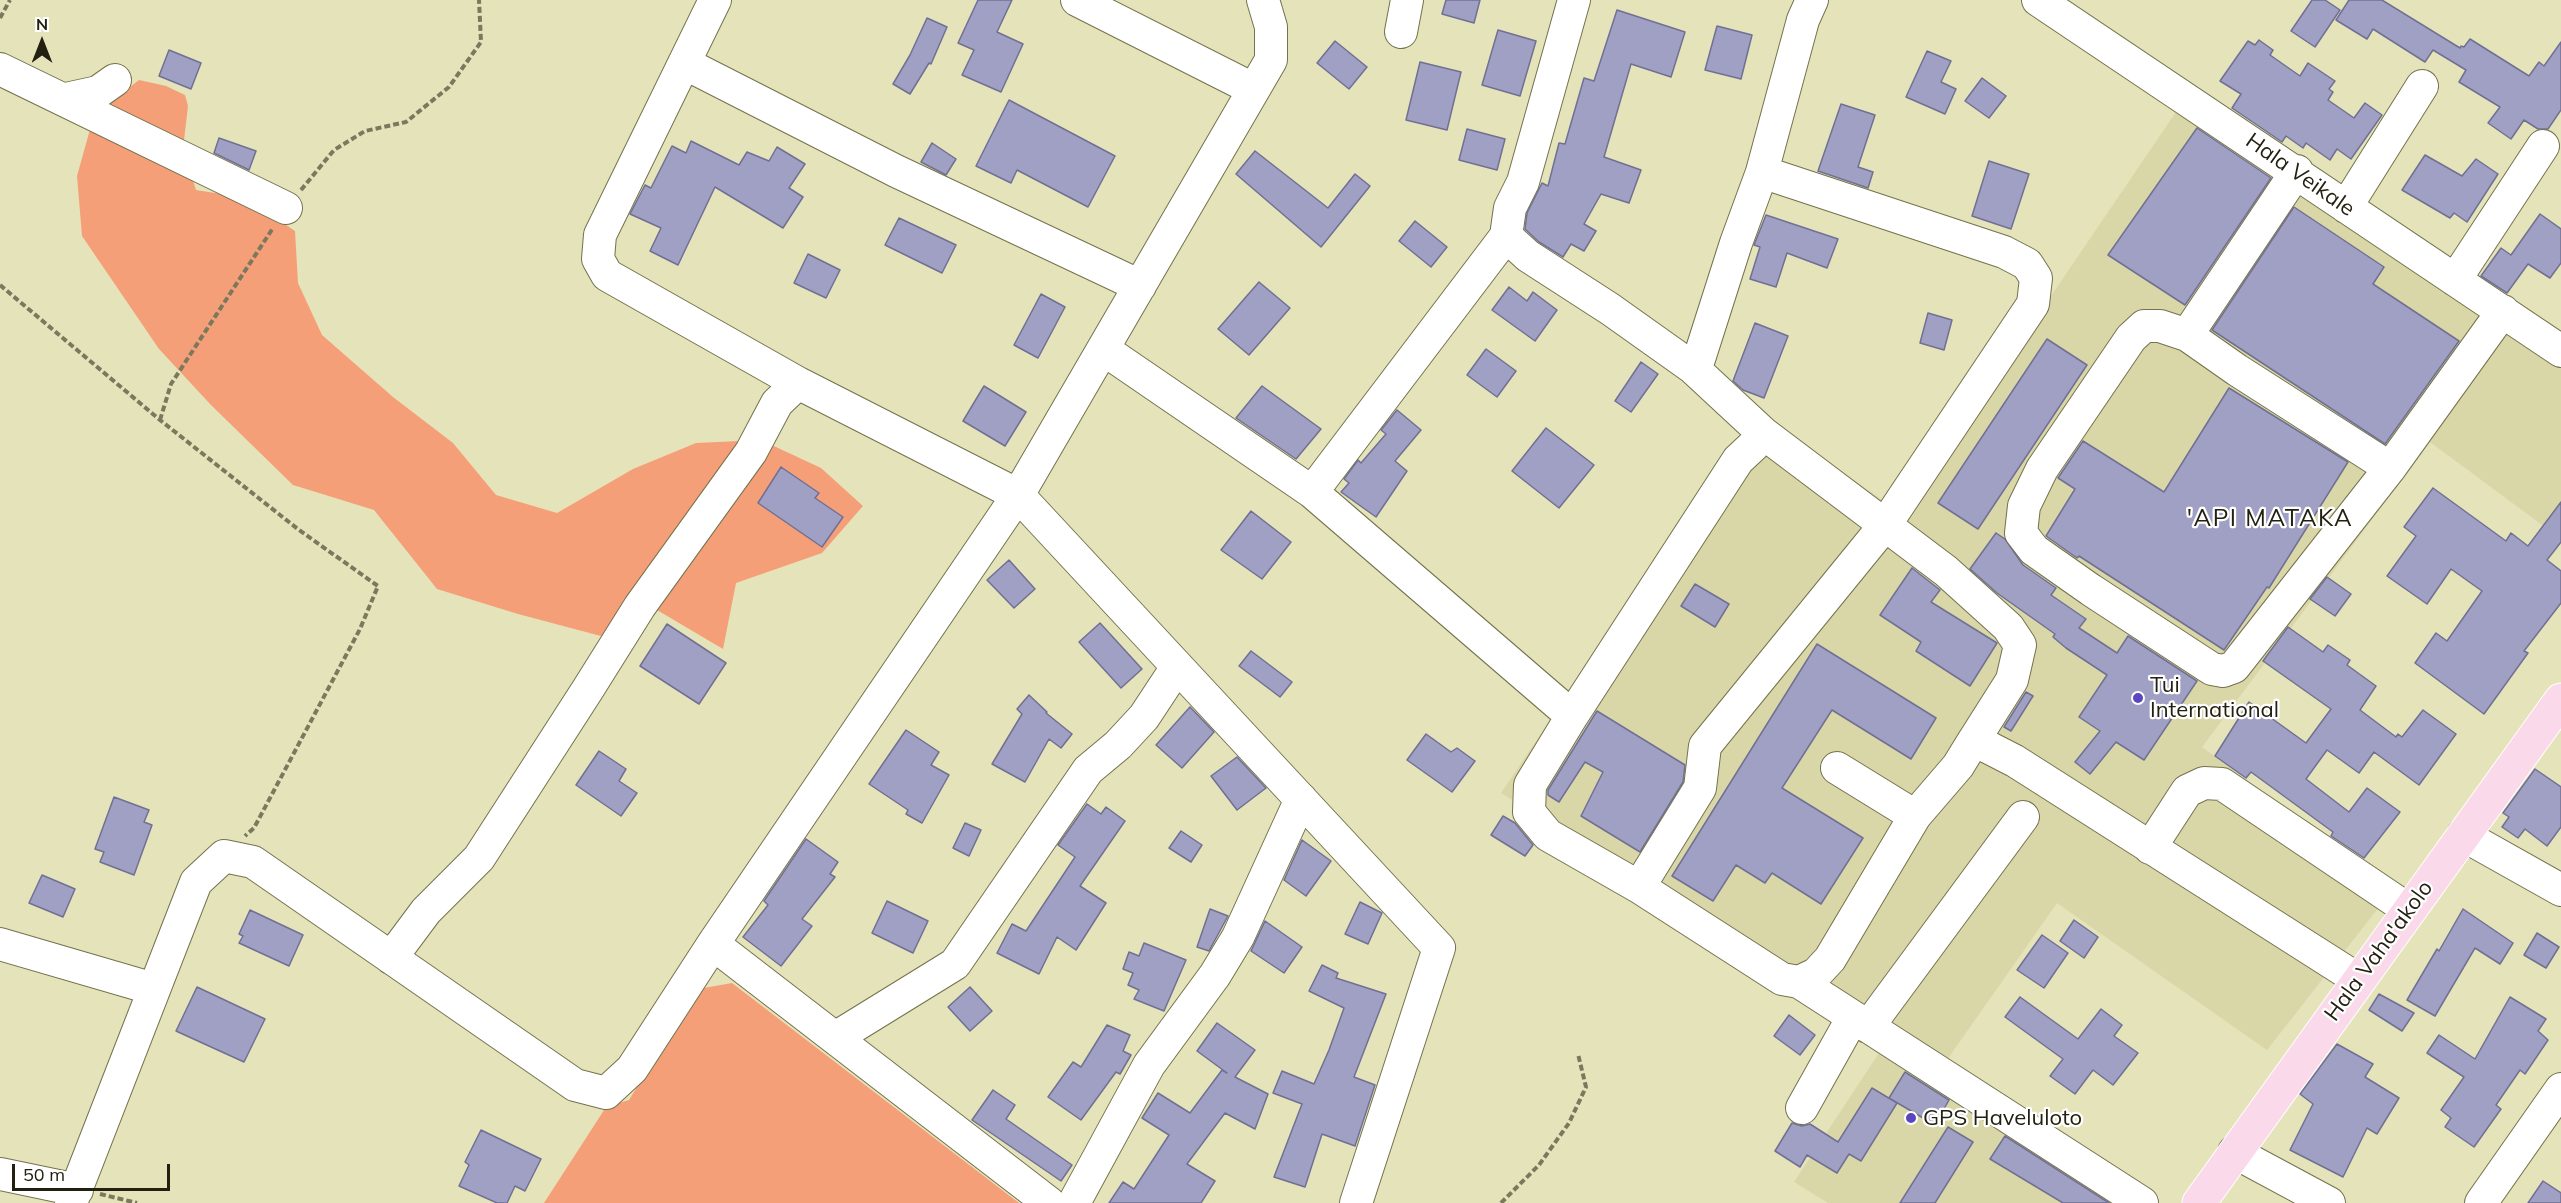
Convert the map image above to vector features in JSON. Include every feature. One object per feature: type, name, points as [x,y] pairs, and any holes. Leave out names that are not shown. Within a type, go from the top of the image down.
[{"type":"main road","name":"Hala Vaha'akolo","points":[[2199,1203],[2561,700]]},
{"type":"street","points":[[715,0],[600,235],[598,259],[607,275],[798,383],[1018,495],[1439,948],[1356,1203]]},
{"type":"street","points":[[1077,0],[1253,89]]},
{"type":"street","points":[[0,1174],[74,1196],[196,882],[224,856],[253,862],[575,1085],[606,1093],[632,1069],[713,944],[1018,495],[1271,60],[1270,27],[1263,0]]},
{"type":"street","points":[[1401,32],[1407,0]]},
{"type":"street","points":[[1312,492],[1506,236],[1510,208],[1523,182],[1574,0]]},
{"type":"street","points":[[1693,368],[1699,359],[1762,171],[1803,20],[1812,0]]},
{"type":"street","name":"Hala Veikale","points":[[2038,0],[2297,171],[2346,207],[2561,351]]},
{"type":"street","points":[[684,63],[896,171],[1140,286]]},
{"type":"street","points":[[0,69],[66,99],[286,208]]},
{"type":"street","points":[[66,99],[98,92],[115,80]]},
{"type":"street","points":[[2346,207],[2422,86]]},
{"type":"street","points":[[2455,280],[2543,146]]},
{"type":"street","points":[[1639,887],[1700,788],[1705,746],[1885,525],[2033,304],[2036,278],[2027,264],[2004,252],[1762,171]]},
{"type":"street","points":[[2187,335],[2297,171]]},
{"type":"street","points":[[1506,236],[1528,256],[1610,309],[1693,368],[1763,433],[1946,571],[2008,627],[2020,645],[2012,680],[1958,766],[1916,816],[1830,959],[1816,974],[1799,982]]},
{"type":"street","points":[[2390,468],[2237,370],[2187,335],[2160,326],[2144,326],[2131,338],[2042,470],[2024,506],[2021,533],[2034,550],[2212,669],[2223,671],[2234,667],[2390,468],[2504,311]]},
{"type":"street","points":[[1103,349],[1312,492],[1572,716]]},
{"type":"street","points":[[391,958],[426,911],[479,858],[640,606],[751,452],[777,403],[798,383]]},
{"type":"street","points":[[1763,433],[1738,460],[1572,716],[1530,785],[1528,813],[1548,835],[1639,887],[1782,979],[1799,982],[2142,1203]]},
{"type":"street","points":[[835,1038],[955,964],[1088,771],[1118,746],[1144,717],[1177,667]]},
{"type":"street","points":[[1974,740],[2014,761],[2358,980]]},
{"type":"street","points":[[1837,768],[1916,816]]},
{"type":"street","points":[[2150,848],[2187,791],[2204,783],[2222,784],[2409,910]]},
{"type":"street","points":[[1074,1203],[1149,1065],[1215,975],[1238,937],[1301,799]]},
{"type":"street","points":[[1802,1108],[1861,1022],[2023,817]]},
{"type":"street","points":[[2463,835],[2561,890]]},
{"type":"street","points":[[0,944],[154,989]]},
{"type":"street","points":[[713,944],[1049,1203]]},
{"type":"street","points":[[2481,1203],[2561,1089]]},
{"type":"street","points":[[2234,1152],[2329,1203]]},
{"type":"path","points":[[0,18],[10,0]]},
{"type":"path","points":[[160,420],[171,384],[286,208],[334,150],[365,130],[406,122],[449,87],[481,42],[479,0]]},
{"type":"path","points":[[0,285],[160,420],[299,530],[378,586],[360,629],[254,828],[224,856]]},
{"type":"path","points":[[1501,1203],[1539,1165],[1569,1123],[1586,1087],[1578,1054]]},
{"type":"path","points":[[74,1196],[137,1203]]},
{"type":"shaded area","points":[[139,80],[166,86],[185,95],[188,106],[183,149],[196,190],[246,198],[295,231],[298,283],[322,335],[393,397],[453,443],[496,495],[557,513],[633,469],[696,443],[761,440],[821,468],[863,506],[822,553],[736,583],[723,649],[657,610],[631,644],[518,614],[437,589],[374,510],[293,485],[211,405],[159,349],[82,236],[77,176],[94,115]]},
{"type":"shaded area","points":[[2176,112],[2561,367],[2561,539],[2430,442],[2202,747],[2394,888],[2267,1050],[2057,903],[1942,1067],[1835,1004],[1501,793],[1757,414],[1903,514]]},
{"type":"shaded area","points":[[732,983],[1019,1203],[544,1203],[606,1107],[629,1100],[698,989]]},
{"type":"shaded area","name":"GPS Haveluloto","points":[[1879,1053],[2125,1203],[1828,1203],[1794,1182]]},
{"type":"building","points":[[978,0],[1012,0],[997,32],[1023,44],[1001,92],[962,75],[974,50],[958,43]]},
{"type":"building","points":[[1446,0],[1480,0],[1474,23],[1442,14]]},
{"type":"building","points":[[2312,0],[2325,0],[2340,10],[2315,47],[2291,31]]},
{"type":"building","points":[[2349,0],[2382,0],[2460,48],[2464,47],[2470,39],[2529,76],[2539,62],[2544,66],[2561,42],[2561,110],[2548,129],[2538,129],[2524,120],[2511,139],[2488,123],[2500,107],[2459,82],[2466,70],[2433,50],[2425,62],[2373,29],[2367,39],[2336,20]]},
{"type":"building","points":[[1617,10],[1685,32],[1671,77],[1631,64],[1604,157],[1641,170],[1629,203],[1601,194],[1584,224],[1596,231],[1584,251],[1571,244],[1563,257],[1539,242],[1525,229],[1527,213],[1542,183],[1548,186],[1559,143],[1565,144],[1584,78],[1594,81]]},
{"type":"building","points":[[927,18],[947,27],[931,64],[929,63],[910,94],[893,84],[910,55]]},
{"type":"building","points":[[1717,26],[1752,35],[1741,79],[1705,70]]},
{"type":"building","points":[[1498,30],[1536,41],[1520,96],[1482,85]]},
{"type":"building","points":[[2259,40],[2273,50],[2270,55],[2300,76],[2308,63],[2335,81],[2329,89],[2333,92],[2328,100],[2354,118],[2365,103],[2382,115],[2351,159],[2337,149],[2330,160],[2306,143],[2303,148],[2286,136],[2282,142],[2232,108],[2241,94],[2220,81],[2248,41],[2255,45]]},
{"type":"building","points":[[1335,41],[1367,67],[1349,89],[1317,63]]},
{"type":"building","points":[[169,50],[201,63],[191,89],[159,76]]},
{"type":"building","points":[[1927,51],[1951,61],[1941,82],[1956,89],[1945,114],[1906,97]]},
{"type":"building","points":[[1420,62],[1461,72],[1447,130],[1406,120]]},
{"type":"building","points":[[1982,78],[2006,96],[1989,118],[1965,101]]},
{"type":"building","points":[[1009,100],[1115,156],[1088,207],[1017,170],[1011,183],[976,166]]},
{"type":"building","points":[[1841,104],[1875,115],[1858,167],[1873,172],[1868,188],[1818,171]]},
{"type":"building","points":[[2197,128],[2271,178],[2185,305],[2108,255]]},
{"type":"building","points":[[1467,129],[1505,139],[1497,170],[1459,160]]},
{"type":"building","points":[[219,138],[256,151],[249,170],[214,153]]},
{"type":"building","points":[[691,141],[739,165],[747,152],[769,161],[777,147],[805,164],[789,188],[803,197],[783,228],[715,187],[678,265],[650,251],[661,228],[630,214],[645,185],[651,188],[672,146],[686,153]]},
{"type":"building","points":[[932,143],[956,159],[946,175],[921,162]]},
{"type":"building","points":[[1255,151],[1328,208],[1355,174],[1370,186],[1321,247],[1236,174]]},
{"type":"building","points":[[2425,155],[2462,176],[2476,159],[2498,174],[2467,222],[2454,213],[2450,218],[2402,190]]},
{"type":"building","points":[[1989,161],[2029,174],[2011,229],[1972,216]]},
{"type":"building","points":[[2294,207],[2384,267],[2373,284],[2459,341],[2385,444],[2212,330]]},
{"type":"building","points":[[2540,214],[2561,229],[2561,263],[2550,278],[2528,264],[2507,293],[2481,276],[2501,248],[2511,255]]},
{"type":"building","points":[[1766,215],[1838,239],[1827,268],[1787,253],[1776,287],[1750,279],[1760,247],[1754,245]]},
{"type":"building","points":[[899,218],[956,245],[942,273],[885,245]]},
{"type":"building","points":[[1415,221],[1447,247],[1431,267],[1399,241]]},
{"type":"building","points":[[808,254],[840,270],[826,298],[794,283]]},
{"type":"building","points":[[1259,282],[1290,308],[1249,355],[1218,329]]},
{"type":"building","points":[[1509,287],[1527,301],[1533,292],[1557,310],[1535,341],[1492,310]]},
{"type":"building","points":[[1041,294],[1065,307],[1038,358],[1014,345]]},
{"type":"building","points":[[1928,313],[1952,320],[1944,350],[1920,343]]},
{"type":"building","points":[[1755,323],[1788,336],[1764,398],[1743,390],[1733,381]]},
{"type":"building","points":[[2047,339],[2087,365],[1978,529],[1938,503]]},
{"type":"building","points":[[1486,349],[1516,371],[1497,397],[1467,375]]},
{"type":"building","points":[[1641,362],[1658,374],[1631,412],[1615,401]]},
{"type":"building","points":[[984,386],[1026,412],[1005,446],[963,421]]},
{"type":"building","points":[[1262,386],[1321,429],[1296,459],[1236,418]]},
{"type":"building","points":[[2229,388],[2348,462],[2269,588],[2267,587],[2224,650],[2079,556],[2077,558],[2046,536],[2075,489],[2058,478],[2083,441],[2164,492]]},
{"type":"building","points":[[1397,410],[1421,430],[1395,461],[1407,471],[1376,517],[1341,492],[1349,483],[1344,479],[1358,460],[1361,463],[1386,434],[1381,430]]},
{"type":"building","points":[[1546,428],[1594,465],[1559,508],[1512,471]]},
{"type":"building","points":[[781,467],[819,493],[815,498],[843,517],[822,547],[758,503]]},
{"type":"building","points":[[2433,488],[2506,541],[2511,533],[2528,546],[2561,502],[2561,542],[2547,560],[2561,571],[2561,603],[2524,651],[2528,653],[2484,714],[2415,663],[2436,633],[2447,641],[2482,591],[2451,569],[2427,604],[2387,576],[2416,536],[2404,527]]},
{"type":"building","points":[[1251,511],[1291,542],[1262,579],[1221,550]]},
{"type":"building","name":"Tui International","points":[[1996,533],[2005,539],[2023,565],[2056,588],[2051,595],[2086,619],[2079,628],[2117,653],[2128,636],[2197,681],[2144,760],[2116,742],[2090,774],[2075,762],[2100,731],[2079,717],[2107,675],[2066,648],[2053,637],[2055,634],[1997,593],[1970,569]]},
{"type":"building","points":[[1009,560],[1035,589],[1014,608],[987,580]]},
{"type":"building","points":[[1912,568],[1940,590],[1931,602],[1997,643],[1970,686],[1916,651],[1921,642],[1880,615]]},
{"type":"building","points":[[2327,577],[2351,594],[2335,616],[2310,599]]},
{"type":"building","points":[[1695,584],[1729,604],[1715,627],[1681,606]]},
{"type":"building","points":[[1100,623],[1142,669],[1121,688],[1079,642]]},
{"type":"building","points":[[667,624],[726,663],[699,704],[640,666]]},
{"type":"building","points":[[2288,627],[2323,652],[2328,645],[2350,660],[2347,665],[2376,686],[2360,710],[2396,737],[2398,734],[2402,737],[2423,710],[2456,734],[2419,785],[2374,752],[2359,773],[2327,750],[2306,779],[2349,812],[2367,788],[2400,812],[2364,858],[2331,836],[2333,832],[2251,772],[2246,778],[2215,756],[2249,702],[2306,743],[2331,709],[2263,661]]},
{"type":"building","points":[[1817,644],[1936,718],[1911,759],[1832,710],[1782,788],[1863,838],[1821,904],[1772,873],[1765,883],[1736,865],[1713,901],[1672,876]]},
{"type":"building","points":[[1251,651],[1292,682],[1280,697],[1239,666]]},
{"type":"building","points":[[2026,692],[2033,696],[2011,731],[2004,727]]},
{"type":"building","points":[[1029,695],[1046,713],[1072,734],[1061,748],[1049,739],[1025,782],[992,764],[1022,714],[1017,709]]},
{"type":"building","points":[[1190,707],[1214,732],[1182,768],[1156,745]]},
{"type":"building","points":[[1597,711],[1685,765],[1683,782],[1640,852],[1581,816],[1603,772],[1585,762],[1559,802],[1548,795],[1548,790]]},
{"type":"building","points":[[906,730],[939,752],[931,765],[949,775],[922,823],[906,814],[908,810],[869,784]]},
{"type":"building","points":[[1426,734],[1451,752],[1457,748],[1475,761],[1452,792],[1407,760]]},
{"type":"building","points":[[599,751],[626,769],[619,781],[637,793],[621,816],[576,785]]},
{"type":"building","points":[[1237,757],[1266,788],[1237,810],[1211,776]]},
{"type":"building","points":[[2535,769],[2561,787],[2561,827],[2547,846],[2525,829],[2518,838],[2502,827],[2509,817],[2503,813]]},
{"type":"building","points":[[114,797],[149,810],[144,822],[152,825],[134,875],[100,862],[104,852],[95,849]]},
{"type":"building","points":[[1087,804],[1101,814],[1106,807],[1125,821],[1080,886],[1106,903],[1076,950],[1057,937],[1039,974],[997,953],[1012,924],[1026,931],[1075,857],[1058,845]]},
{"type":"building","points":[[1503,816],[1515,823],[1533,845],[1525,856],[1491,835]]},
{"type":"building","points":[[965,823],[981,830],[969,856],[953,848]]},
{"type":"building","points":[[1181,831],[1202,845],[1191,862],[1169,848]]},
{"type":"building","points":[[806,839],[838,862],[830,874],[835,877],[802,919],[812,926],[781,966],[743,937],[768,905],[764,901]]},
{"type":"building","points":[[1302,840],[1331,861],[1306,896],[1284,880]]},
{"type":"building","points":[[42,875],[75,889],[63,917],[29,903]]},
{"type":"building","points":[[887,901],[928,921],[913,953],[872,933]]},
{"type":"building","points":[[1360,902],[1382,913],[1368,944],[1345,934]]},
{"type":"building","points":[[1210,909],[1228,916],[1209,951],[1197,947]]},
{"type":"building","points":[[2463,909],[2513,943],[2500,964],[2475,948],[2435,1016],[2407,1000]]},
{"type":"building","points":[[250,910],[303,935],[289,966],[239,943],[243,936],[239,934]]},
{"type":"building","points":[[2074,920],[2098,937],[2084,958],[2060,941]]},
{"type":"building","points":[[1265,921],[1302,947],[1284,973],[1251,951]]},
{"type":"building","points":[[2537,933],[2559,947],[2546,968],[2524,955]]},
{"type":"building","points":[[2042,935],[2068,953],[2044,988],[2017,970]]},
{"type":"building","points":[[1144,943],[1186,960],[1164,1011],[1134,999],[1139,990],[1128,985],[1133,973],[1123,969],[1129,952],[1139,956]]},
{"type":"building","points":[[1322,965],[1338,973],[1336,978],[1386,994],[1354,1077],[1375,1085],[1355,1146],[1322,1134],[1305,1187],[1274,1177],[1302,1104],[1273,1093],[1282,1071],[1314,1084],[1329,1050],[1344,1008],[1309,991]]},
{"type":"building","points":[[197,987],[265,1019],[244,1062],[176,1031]]},
{"type":"building","points":[[970,987],[992,1011],[970,1031],[948,1007]]},
{"type":"building","points":[[2379,994],[2414,1013],[2402,1031],[2369,1010]]},
{"type":"building","points":[[2020,997],[2078,1039],[2101,1009],[2122,1025],[2114,1036],[2138,1053],[2113,1085],[2093,1070],[2075,1094],[2050,1076],[2063,1059],[2005,1017]]},
{"type":"building","points":[[2510,997],[2546,1019],[2538,1031],[2548,1040],[2525,1074],[2520,1070],[2496,1105],[2501,1109],[2474,1147],[2445,1127],[2451,1118],[2441,1110],[2464,1077],[2427,1053],[2439,1035],[2475,1059]]},
{"type":"building","points":[[1789,1015],[1815,1035],[1800,1055],[1774,1036]]},
{"type":"building","points":[[1217,1023],[1255,1050],[1235,1077],[1268,1094],[1255,1129],[1225,1113],[1187,1164],[1215,1181],[1201,1203],[1109,1203],[1123,1182],[1134,1189],[1169,1135],[1142,1118],[1158,1093],[1190,1113],[1222,1070],[1227,1073],[1197,1051]]},
{"type":"building","points":[[1107,1025],[1130,1035],[1123,1051],[1131,1055],[1120,1074],[1116,1072],[1081,1120],[1048,1097],[1073,1062],[1081,1067]]},
{"type":"building","points":[[2337,1044],[2373,1064],[2365,1077],[2399,1098],[2377,1134],[2367,1128],[2343,1177],[2290,1150],[2313,1104],[2300,1094]]},
{"type":"building","points":[[1905,1072],[1949,1100],[1935,1125],[1889,1098]]},
{"type":"building","points":[[1872,1088],[1897,1103],[1861,1161],[1849,1154],[1837,1173],[1807,1155],[1800,1167],[1775,1151],[1792,1123],[1802,1126],[1810,1124],[1838,1142]]},
{"type":"building","points":[[993,1090],[1015,1105],[1006,1119],[1072,1165],[1061,1181],[972,1120]]},
{"type":"building","points":[[1948,1127],[1973,1142],[1935,1203],[1900,1203]]},
{"type":"building","points":[[481,1130],[541,1159],[525,1191],[515,1186],[507,1203],[497,1203],[459,1186],[469,1165],[465,1162]]},
{"type":"building","points":[[2005,1136],[2109,1203],[2063,1203],[1990,1159]]},
{"type":"building","points":[[2543,1181],[2561,1193],[2561,1203],[2528,1203]]},
{"type":"place","name":"Tui International","points":[[2138,698]]},
{"type":"place","name":"GPS Haveluloto","points":[[1911,1118]]},
{"type":"district","name":"'API MATAKA","points":[[2270,519]]}]
